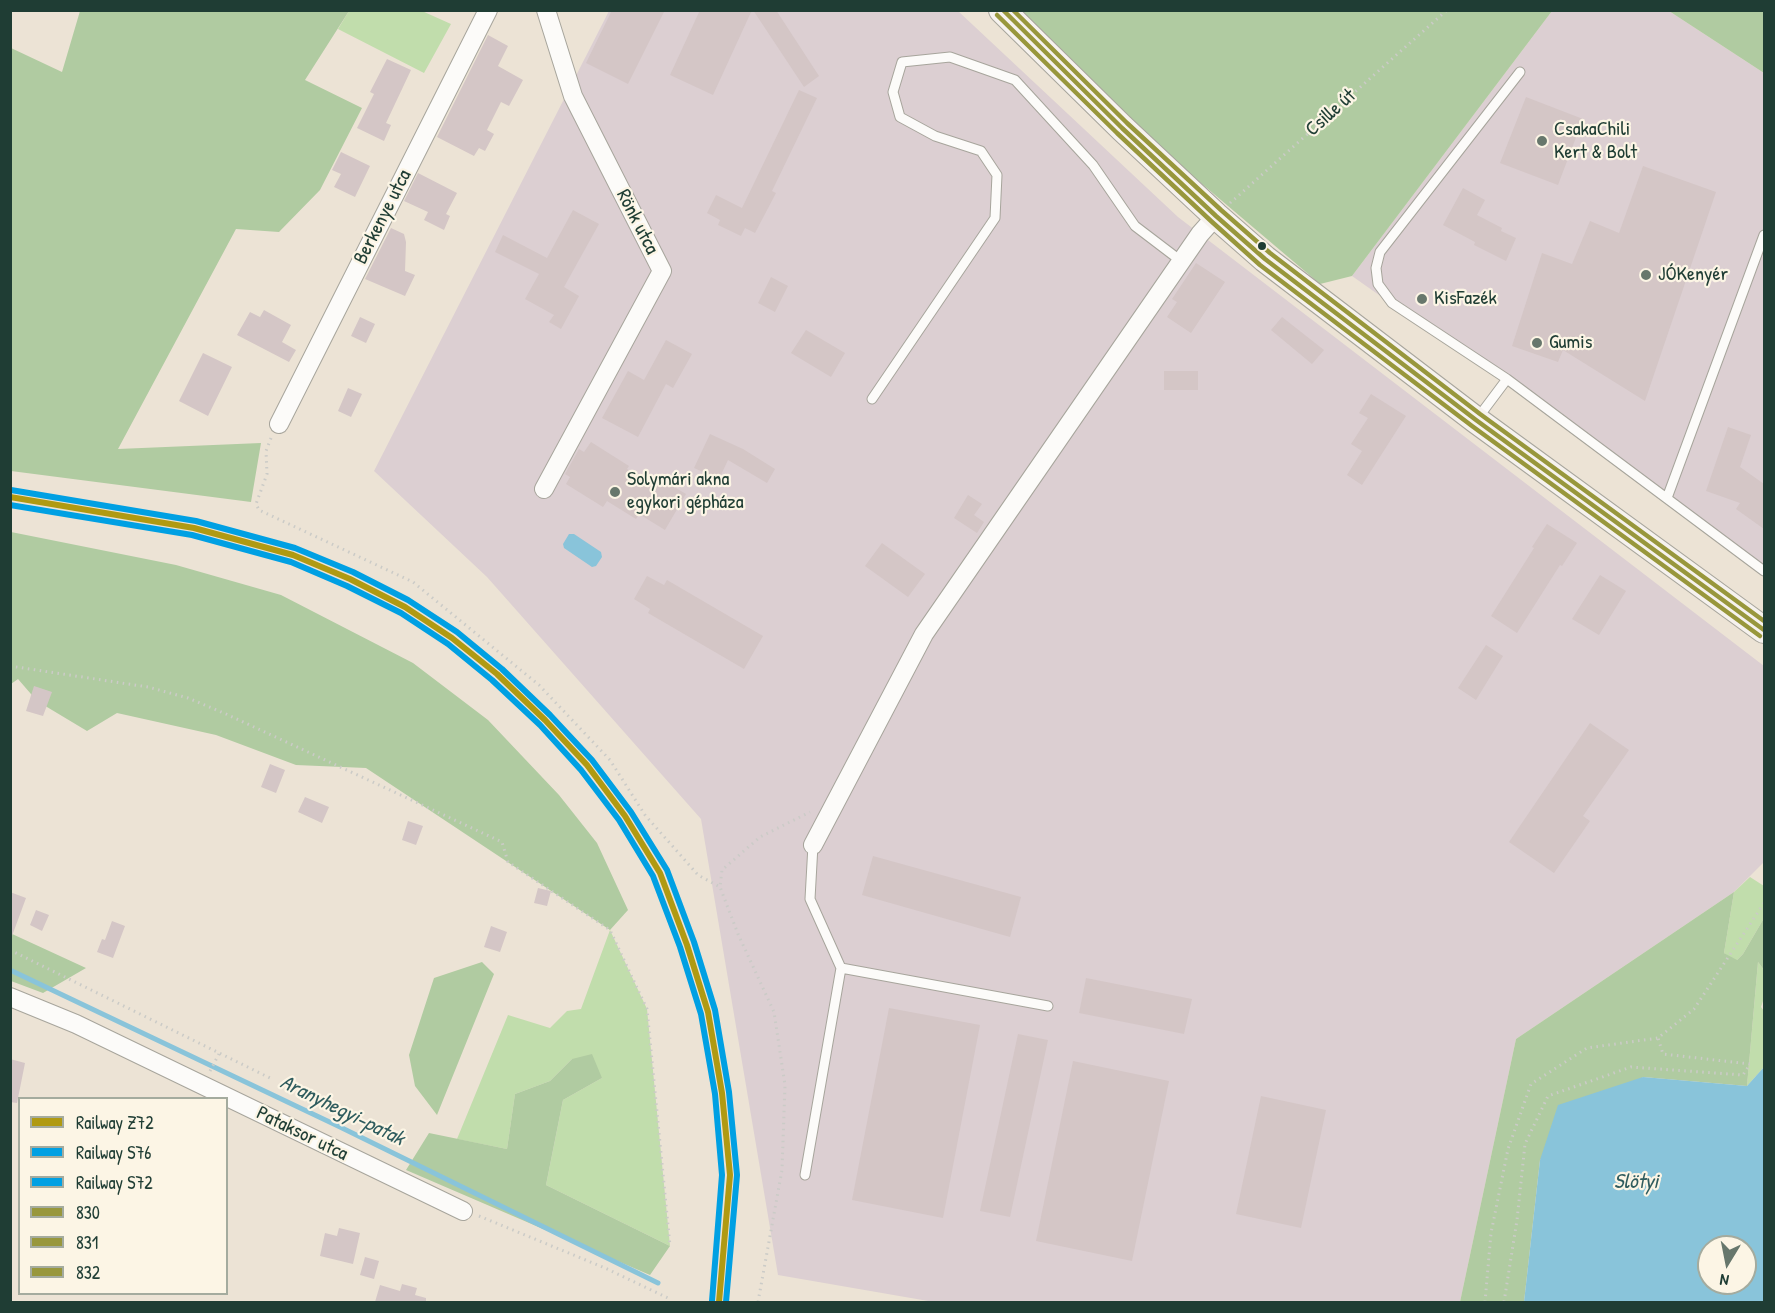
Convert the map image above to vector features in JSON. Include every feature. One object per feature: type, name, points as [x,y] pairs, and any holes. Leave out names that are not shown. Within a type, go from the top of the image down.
[{"type":"main road","points":[[1002,10],[1122,128],[1265,259],[1476,420],[1764,630]]},
{"type":"street","name":"Berkenye utca","points":[[279,424],[488,10]]},
{"type":"street","name":"Rönk utca","points":[[544,489],[662,272],[573,96],[546,10]]},
{"type":"street","points":[[813,845],[924,634],[1181,261],[1216,216]]},
{"type":"street","name":"Pataksor utca","points":[[10,997],[76,1024],[227,1097]]},
{"type":"street","name":"Pataksor utca","points":[[228,1097],[463,1211]]},
{"type":"lane","points":[[872,399],[995,218],[998,175],[981,151],[935,136],[900,117],[893,92],[902,62],[950,57],[1015,80],[1093,165],[1135,226],[1181,261]]},
{"type":"lane","points":[[1520,72],[1380,252],[1376,268],[1378,284],[1392,303],[1507,379],[1764,571]]},
{"type":"lane","points":[[1667,498],[1764,235]]},
{"type":"lane","points":[[1476,420],[1507,379]]},
{"type":"lane","points":[[805,1175],[841,968],[810,898],[813,845]]},
{"type":"lane","points":[[841,968],[1048,1006]]},
{"type":"path","name":"Csille út","points":[[1216,216],[1447,10]]},
{"type":"path","points":[[266,451],[267,474],[256,504],[259,510],[412,582],[539,685],[610,760],[645,815],[698,875],[720,886]]},
{"type":"path","points":[[10,666],[147,687],[188,698],[502,842],[508,862],[610,930],[647,1009],[670,1246]]},
{"type":"path","points":[[758,1302],[782,1170],[785,1085],[774,1012],[738,934],[720,886],[722,870],[760,837],[838,797]]},
{"type":"path","points":[[1485,1302],[1491,1233],[1506,1160],[1531,1084],[1587,1048],[1658,1038],[1694,1009],[1764,903]]},
{"type":"path","points":[[10,950],[272,1079]]},
{"type":"path","points":[[1504,1302],[1517,1220],[1525,1144],[1548,1096],[1631,1066],[1743,1075],[1750,1064],[1663,1054],[1658,1038]]},
{"type":"path","points":[[463,1211],[488,1218],[668,1298]]},
{"type":"shaded area","points":[[609,11],[958,11],[1178,217],[1764,666],[1764,862],[1734,892],[1516,1039],[1460,1302],[934,1302],[778,1275],[701,819],[487,577],[374,471]]},
{"type":"shaded area","points":[[1552,11],[1669,11],[1764,73],[1764,571],[1667,498],[1352,276]]},
{"type":"green space","points":[[80,11],[349,11],[305,80],[362,108],[320,190],[279,232],[236,229],[118,449],[261,443],[251,502],[11,471],[11,48],[62,72]]},
{"type":"green space","points":[[349,11],[422,11],[451,24],[424,73],[338,29]]},
{"type":"green space","points":[[998,11],[1552,11],[1352,276],[1320,284]]},
{"type":"green space","points":[[1669,11],[1764,11],[1764,73]]},
{"type":"green space","points":[[11,532],[176,565],[281,595],[413,663],[488,720],[559,795],[597,843],[628,910],[610,930],[366,768],[296,765],[216,735],[117,713],[87,731],[37,701],[18,679],[11,684]]},
{"type":"green space","points":[[1750,877],[1764,886],[1764,918],[1743,954],[1736,961],[1724,953],[1734,892]]},
{"type":"green space","points":[[1734,892],[1724,953],[1737,960],[1743,954],[1764,918],[1764,970],[1758,962],[1747,1086],[1643,1077],[1540,1160],[1524,1302],[1460,1302],[1516,1039]]},
{"type":"green space","points":[[610,930],[647,1009],[670,1246],[546,1185],[563,1100],[602,1078],[572,1059],[550,1081],[515,1094],[507,1149],[457,1139],[508,1015],[550,1028],[567,1011],[581,1009]]},
{"type":"green space","points":[[10,933],[86,968],[43,993],[11,981]]},
{"type":"green space","points":[[482,962],[494,974],[437,1115],[415,1086],[409,1055],[434,978]]},
{"type":"green space","points":[[1758,962],[1764,970],[1764,998],[1761,1007],[1764,1011],[1764,1067],[1747,1086]]},
{"type":"green space","points":[[592,1054],[602,1078],[563,1100],[546,1185],[670,1246],[650,1275],[406,1170],[429,1133],[507,1149],[515,1094],[550,1081],[572,1059]]},
{"type":"water","points":[[569,534],[574,534],[601,552],[602,557],[596,566],[592,567],[564,548],[563,544]]},
{"type":"water","name":"Slötyi","points":[[1764,1067],[1764,1302],[1524,1302],[1540,1160],[1558,1105],[1643,1077],[1747,1086]]},
{"type":"building","points":[[612,10],[665,10],[628,84],[586,63]]},
{"type":"building","points":[[700,10],[752,10],[713,95],[670,75]]},
{"type":"building","points":[[753,10],[776,10],[819,76],[804,87]]},
{"type":"building","points":[[488,35],[508,46],[498,66],[523,80],[509,106],[501,102],[487,130],[494,134],[485,151],[479,148],[474,156],[437,137]]},
{"type":"building","points":[[387,59],[411,70],[386,123],[391,125],[384,141],[357,128],[374,94],[370,92]]},
{"type":"building","points":[[799,90],[817,98],[772,191],[776,193],[755,233],[745,228],[741,236],[718,225],[720,220],[707,213],[716,195],[742,208]]},
{"type":"building","name":"CsakaChili Kert & Bolt","points":[[1526,97],[1583,119],[1558,185],[1500,163]]},
{"type":"building","points":[[341,152],[370,166],[355,197],[334,187],[341,174],[332,170]]},
{"type":"building","name":"JÓKenyér","points":[[1643,166],[1716,192],[1645,401],[1563,350],[1558,362],[1512,346],[1542,253],[1572,264],[1590,221],[1619,233]]},
{"type":"building","points":[[418,173],[457,193],[446,214],[450,216],[444,230],[424,220],[428,212],[404,201]]},
{"type":"building","points":[[1463,188],[1485,200],[1477,215],[1516,238],[1506,261],[1474,245],[1475,242],[1443,225]]},
{"type":"building","points":[[573,210],[599,224],[564,287],[579,296],[561,329],[549,322],[554,315],[525,299],[539,274],[495,252],[503,235],[547,258]]},
{"type":"building","points":[[391,228],[404,234],[405,271],[415,275],[405,296],[365,279]]},
{"type":"building","points":[[1196,263],[1225,282],[1191,333],[1167,317],[1177,302],[1172,299]]},
{"type":"building","points":[[771,277],[788,286],[775,312],[758,303]]},
{"type":"building","points":[[264,310],[291,325],[282,342],[296,350],[289,362],[237,335],[250,312],[260,317]]},
{"type":"building","points":[[360,317],[375,324],[366,343],[351,336]]},
{"type":"building","points":[[1282,317],[1324,350],[1312,364],[1271,330]]},
{"type":"building","points":[[806,330],[845,353],[831,377],[791,353]]},
{"type":"building","points":[[666,340],[692,354],[673,388],[666,384],[638,437],[602,418],[628,371],[644,380]]},
{"type":"building","points":[[203,353],[232,367],[208,416],[179,401]]},
{"type":"building","points":[[1164,371],[1198,371],[1198,390],[1164,390]]},
{"type":"building","points":[[348,388],[362,394],[351,417],[338,411]]},
{"type":"building","points":[[1371,394],[1406,416],[1362,485],[1347,475],[1362,451],[1351,444],[1368,418],[1359,413]]},
{"type":"building","points":[[1728,427],[1751,435],[1740,467],[1764,484],[1764,529],[1736,509],[1740,503],[1706,491]]},
{"type":"building","points":[[710,434],[743,449],[775,469],[767,483],[728,460],[719,479],[694,468]]},
{"type":"building","points":[[591,442],[629,466],[627,469],[654,486],[659,478],[686,494],[665,530],[639,514],[636,519],[607,501],[603,507],[566,484],[570,477],[565,474],[579,449],[584,452]]},
{"type":"building","points":[[968,495],[982,504],[974,515],[984,522],[977,533],[954,518]]},
{"type":"building","points":[[1547,524],[1577,543],[1562,566],[1560,565],[1517,633],[1491,616]]},
{"type":"building","points":[[882,543],[925,574],[908,597],[865,566]]},
{"type":"building","points":[[1600,575],[1626,591],[1599,635],[1572,619]]},
{"type":"building","points":[[647,576],[664,585],[667,580],[763,636],[744,669],[648,613],[650,609],[634,599]]},
{"type":"building","points":[[1486,645],[1503,656],[1476,700],[1458,688]]},
{"type":"building","points":[[34,686],[52,692],[43,716],[26,711]]},
{"type":"building","points":[[1590,723],[1629,750],[1583,816],[1590,821],[1554,873],[1509,842]]},
{"type":"building","points":[[270,764],[285,770],[276,793],[261,787]]},
{"type":"building","points":[[305,797],[329,807],[322,823],[298,812]]},
{"type":"building","points":[[408,821],[423,826],[416,845],[402,840]]},
{"type":"building","points":[[873,856],[1021,897],[1010,937],[862,895]]},
{"type":"building","points":[[538,888],[551,891],[547,906],[534,903]]},
{"type":"building","points":[[10,892],[26,898],[12,936],[10,936]]},
{"type":"building","points":[[36,910],[49,915],[42,931],[30,925]]},
{"type":"building","points":[[112,921],[125,926],[113,958],[97,952],[102,939],[105,940]]},
{"type":"building","points":[[491,926],[507,932],[500,952],[484,947]]},
{"type":"building","points":[[1086,978],[1192,999],[1184,1034],[1079,1013]]},
{"type":"building","points":[[889,1008],[980,1025],[943,1218],[852,1200]]},
{"type":"building","points":[[1018,1034],[1048,1040],[1010,1217],[980,1211]]},
{"type":"building","points":[[10,1059],[25,1063],[17,1103],[10,1102]]},
{"type":"building","points":[[1073,1061],[1169,1081],[1132,1261],[1036,1241]]},
{"type":"building","points":[[1261,1096],[1326,1110],[1301,1228],[1236,1214]]},
{"type":"building","points":[[339,1228],[360,1233],[353,1264],[320,1256],[325,1233],[337,1236]]},
{"type":"building","points":[[365,1257],[379,1261],[374,1279],[360,1275]]},
{"type":"building","points":[[402,1284],[417,1288],[415,1295],[426,1298],[426,1302],[375,1302],[380,1285],[400,1291]]},
{"type":"waterway","name":"Aranyhegyi-patak","points":[[10,970],[338,1126],[658,1283]]},
{"type":"rail line","name":"S72","points":[[11,490],[196,521],[295,548],[353,572],[408,600],[457,632],[502,669],[592,760],[631,812],[667,870],[694,942],[715,1010],[729,1092],[737,1175],[726,1302]]},
{"type":"rail line","name":"Z72","points":[[10,497],[194,528],[293,555],[350,579],[405,607],[452,638],[497,674],[587,765],[625,816],[660,873],[687,945],[708,1012],[722,1093],[730,1175],[719,1302]]},
{"type":"rail line","name":"S76","points":[[10,505],[192,535],[291,562],[347,586],[401,613],[448,644],[492,680],[540,725],[581,770],[619,820],[653,876],[680,947],[701,1014],[715,1094],[722,1175],[712,1301]]},
{"type":"transit line","name":"830","points":[[1003,10],[1122,128],[1265,259],[1476,420],[1764,630]]},
{"type":"transit line","name":"832","points":[[1013,10],[1127,123],[1270,253],[1480,414],[1764,621]]},
{"type":"transit line","name":"831","points":[[997,15],[1117,133],[1260,265],[1472,426],[1760,636]]},
{"type":"place","name":"CsakaChili Kert & Bolt","points":[[1542,141]]},
{"type":"place","name":"JÓKenyér","points":[[1646,275]]},
{"type":"place","name":"KisFazék","points":[[1422,299]]},
{"type":"place","name":"Gumis","points":[[1537,343]]},
{"type":"place","name":"Solymári akna egykori gépháza","points":[[615,492]]}]
